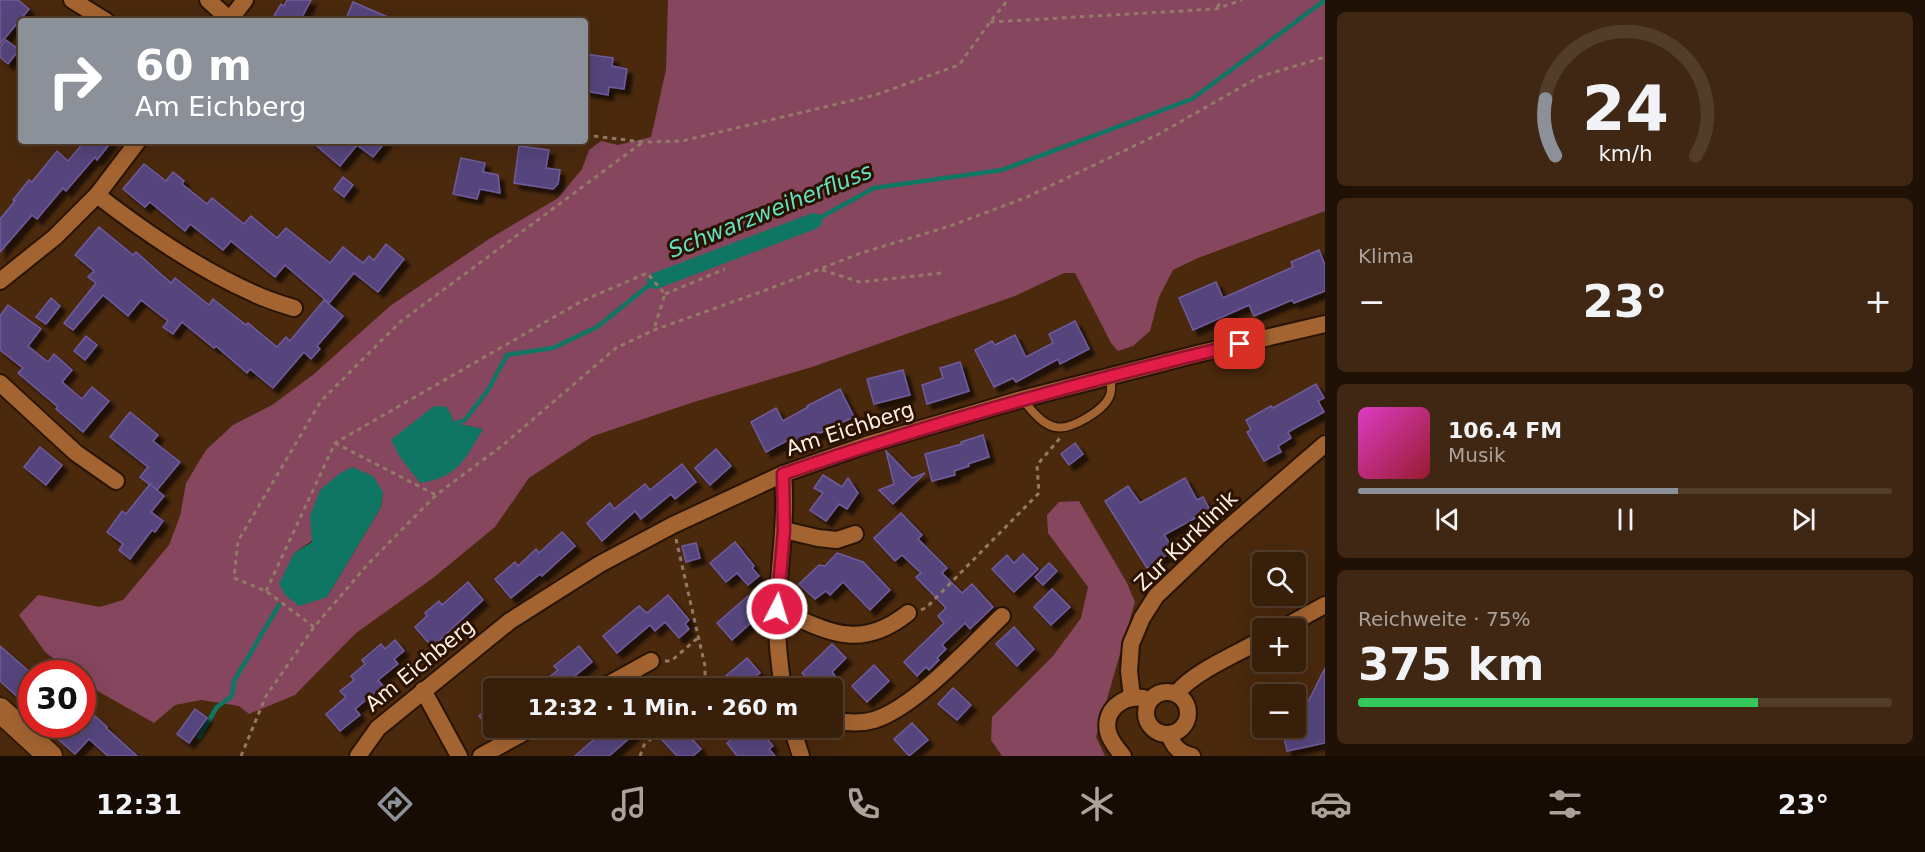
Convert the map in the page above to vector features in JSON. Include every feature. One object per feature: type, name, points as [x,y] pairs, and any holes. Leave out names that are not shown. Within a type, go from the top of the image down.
[{"type":"main road","points":[[0,710],[50,756]]},
{"type":"street","points":[[72,0],[101,18]]},
{"type":"street","points":[[208,0],[227,18]]},
{"type":"street","points":[[232,18],[245,0]]},
{"type":"street","points":[[0,281],[55,237],[97,195],[136,144]]},
{"type":"street","points":[[97,195],[142,230],[187,257],[255,294],[294,308]]},
{"type":"street","name":"Am Eichberg","points":[[358,756],[378,728],[510,621],[600,564],[673,525],[783,474],[866,446],[1022,399],[1325,324]]},
{"type":"street","points":[[0,383],[76,453],[116,481]]},
{"type":"street","name":"Zur Kurklinik","points":[[1132,697],[1129,671],[1131,644],[1142,618],[1156,596],[1220,535],[1325,444]]},
{"type":"street","points":[[781,678],[777,649],[777,609],[784,530],[783,474]]},
{"type":"street","points":[[784,530],[837,540],[855,534]]},
{"type":"street","points":[[1301,618],[1325,605]]},
{"type":"street","points":[[777,609],[845,636],[864,635],[882,630],[908,613]]},
{"type":"street","points":[[843,722],[854,723],[874,720],[920,693],[1002,616]]},
{"type":"street","points":[[1177,693],[1196,677],[1252,645]]},
{"type":"street","points":[[620,678],[651,661]]},
{"type":"street","points":[[423,690],[459,756]]},
{"type":"street","points":[[1165,691],[1177,693],[1188,705],[1187,721],[1177,732],[1161,733],[1149,724],[1146,708],[1153,696],[1165,691]]},
{"type":"street","points":[[1123,756],[1116,749],[1108,731],[1109,716],[1118,703],[1132,697],[1149,701]]},
{"type":"street","points":[[1169,734],[1172,745],[1184,754],[1192,756]]},
{"type":"street","points":[[481,756],[514,738]]},
{"type":"street","points":[[795,738],[801,756]]},
{"type":"lane","points":[[1022,399],[1043,422],[1053,427],[1065,428],[1099,410],[1110,396],[1111,376]]},
{"type":"path","points":[[588,135],[643,142],[682,141],[875,95],[959,65],[1008,0]]},
{"type":"path","points":[[1216,9],[1223,0]]},
{"type":"path","points":[[990,22],[1216,9],[1242,0]]},
{"type":"path","points":[[241,756],[266,696],[314,627],[369,564],[436,495],[503,445],[616,348],[654,330],[861,253],[950,226],[1027,197],[1157,135],[1259,76],[1325,57]]},
{"type":"path","points":[[314,627],[266,591],[234,578],[238,541],[321,400],[400,322],[643,142]]},
{"type":"path","points":[[665,294],[725,269]]},
{"type":"path","points":[[820,269],[860,282],[942,273]]},
{"type":"path","points":[[266,591],[335,443],[582,301],[647,273],[665,294]]},
{"type":"path","points":[[654,330],[665,294]]},
{"type":"path","points":[[908,613],[927,607],[1039,493],[1037,465],[1058,442],[1065,428]]},
{"type":"path","points":[[335,443],[436,495]]},
{"type":"path","points":[[673,525],[705,666],[705,678]]},
{"type":"path","points":[[640,756],[644,745],[652,738]]},
{"type":"shaded area","points":[[668,0],[1325,0],[1325,211],[1198,258],[1173,270],[1159,297],[1150,331],[1133,346],[1118,351],[1111,343],[1075,273],[1064,273],[1015,296],[812,367],[694,402],[593,436],[529,478],[495,527],[433,578],[356,633],[295,695],[249,714],[239,706],[201,700],[175,705],[154,723],[96,690],[96,660],[56,660],[45,652],[19,615],[38,595],[100,607],[123,600],[169,545],[180,516],[186,483],[206,450],[233,425],[272,405],[314,374],[390,306],[489,239],[558,198],[582,169],[589,150],[601,141],[618,145],[651,137],[666,70]],"holes":[[[447,407],[455,423],[483,429],[467,455]],[[383,492],[381,507],[327,597],[294,553]]]},
{"type":"shaded area","points":[[1079,501],[1127,583],[1135,602],[1096,737],[1105,756],[1002,756],[991,740],[992,717],[1053,656],[1081,618],[1088,587],[1048,533],[1047,515],[1059,502]]},
{"type":"water","points":[[434,406],[447,407],[455,423],[483,429],[465,458],[452,471],[444,476],[420,483],[400,457],[391,440]]},
{"type":"water","points":[[352,467],[373,476],[383,492],[381,507],[327,597],[299,606],[285,595],[279,584],[294,553],[312,542],[310,516],[320,490],[339,474]]},
{"type":"building","points":[[0,0],[18,0],[29,9],[22,18],[18,18],[18,22],[0,44]]},
{"type":"building","points":[[287,0],[311,0],[302,18],[274,16],[281,4],[284,6]]},
{"type":"building","points":[[353,2],[390,18],[346,18]]},
{"type":"building","points":[[6,40],[18,49],[8,64],[0,57],[0,47]]},
{"type":"building","points":[[588,54],[613,58],[612,66],[627,69],[624,89],[609,87],[608,95],[588,92]]},
{"type":"building","points":[[82,144],[110,144],[97,160],[95,157],[66,191],[63,188],[37,219],[32,215],[0,252],[0,219],[15,201],[13,200],[29,180],[32,182],[57,151],[68,161]]},
{"type":"building","points":[[314,144],[384,144],[373,157],[357,145],[340,166]]},
{"type":"building","points":[[519,146],[549,150],[546,168],[560,170],[558,184],[553,189],[514,183]]},
{"type":"building","points":[[461,158],[485,163],[483,172],[498,175],[500,193],[480,189],[477,199],[453,194]]},
{"type":"building","points":[[144,164],[166,181],[173,172],[184,181],[182,184],[207,204],[212,198],[244,224],[251,216],[277,238],[286,228],[330,263],[343,247],[363,263],[369,256],[374,260],[386,244],[404,259],[378,292],[354,273],[329,303],[285,265],[275,277],[231,241],[223,250],[190,224],[185,231],[150,202],[145,207],[123,189]]},
{"type":"building","points":[[343,177],[353,185],[344,197],[334,189]]},
{"type":"building","points":[[99,227],[133,255],[136,252],[171,283],[175,278],[209,305],[213,299],[277,347],[286,337],[290,341],[324,300],[343,316],[317,346],[320,349],[311,359],[304,352],[273,388],[250,369],[247,373],[216,346],[214,348],[182,322],[173,334],[163,327],[168,321],[141,300],[128,316],[103,295],[73,330],[64,323],[96,283],[88,277],[94,271],[75,255]]},
{"type":"building","points":[[1319,250],[1325,265],[1325,291],[1294,303],[1292,300],[1254,316],[1249,305],[1193,330],[1179,298],[1216,282],[1223,298],[1293,267],[1291,262]]},
{"type":"building","points":[[51,298],[60,306],[46,324],[36,317]]},
{"type":"building","points":[[8,305],[41,329],[28,346],[48,362],[54,354],[72,370],[62,382],[82,399],[92,387],[109,401],[83,432],[18,373],[23,368],[0,350],[0,316]]},
{"type":"building","points":[[1075,321],[1089,349],[1060,364],[1058,359],[1016,382],[1013,378],[994,387],[975,350],[992,341],[995,345],[1015,335],[1026,357],[1053,343],[1049,334]]},
{"type":"building","points":[[86,336],[97,345],[85,360],[74,351]]},
{"type":"building","points":[[960,362],[969,391],[927,404],[922,385],[943,378],[940,368]]},
{"type":"building","points":[[903,370],[910,395],[874,404],[867,379]]},
{"type":"building","points":[[1316,384],[1324,398],[1318,401],[1324,412],[1288,432],[1291,438],[1278,446],[1281,452],[1264,461],[1247,432],[1251,430],[1246,420]]},
{"type":"building","points":[[840,389],[854,417],[793,446],[790,439],[766,452],[751,422],[776,408],[783,421]]},
{"type":"building","points":[[130,412],[158,435],[153,441],[180,462],[157,490],[140,477],[148,467],[110,437]]},
{"type":"building","points":[[983,435],[989,457],[954,471],[955,475],[932,481],[925,454],[962,444],[961,442]]},
{"type":"building","points":[[1075,443],[1083,454],[1069,465],[1061,454]]},
{"type":"building","points":[[40,447],[62,465],[46,485],[24,467]]},
{"type":"building","points":[[716,449],[731,466],[710,485],[695,468]]},
{"type":"building","points":[[886,451],[912,478],[925,473],[893,504],[879,490],[894,484]]},
{"type":"building","points":[[682,464],[696,482],[675,499],[671,494],[641,519],[635,511],[602,541],[587,523],[610,503],[614,509],[645,484],[650,490]]},
{"type":"building","points":[[823,475],[842,487],[848,478],[858,493],[847,509],[839,504],[826,521],[810,510],[823,493],[814,488]]},
{"type":"building","points":[[1185,478],[1197,500],[1203,497],[1210,510],[1164,535],[1174,550],[1147,568],[1105,501],[1128,486],[1140,503]]},
{"type":"building","points":[[150,484],[164,496],[151,512],[163,521],[155,532],[152,530],[130,559],[119,550],[123,544],[107,532],[122,511],[126,514]]},
{"type":"building","points":[[901,513],[922,535],[918,539],[947,568],[942,573],[962,593],[972,584],[993,607],[970,629],[965,623],[942,645],[946,649],[937,658],[939,660],[929,670],[926,667],[917,676],[904,662],[944,623],[938,616],[946,608],[916,577],[921,573],[902,555],[895,561],[874,538]]},
{"type":"building","points":[[562,532],[575,546],[542,576],[540,574],[511,598],[495,579],[515,562],[518,566],[536,549],[539,553]]},
{"type":"building","points":[[735,542],[759,576],[748,585],[737,573],[726,582],[710,563]]},
{"type":"building","points":[[696,543],[700,558],[686,562],[682,546]]},
{"type":"building","points":[[837,553],[863,562],[890,590],[870,610],[843,582],[830,595],[826,591],[815,599],[799,584],[819,565],[825,566]]},
{"type":"building","points":[[1023,554],[1038,569],[1014,592],[992,569],[1007,555],[1014,563]]},
{"type":"building","points":[[1049,563],[1057,571],[1043,585],[1035,577]]},
{"type":"building","points":[[468,582],[483,600],[432,647],[415,627],[427,616],[425,613],[439,601],[442,605]]},
{"type":"building","points":[[1052,589],[1070,607],[1051,625],[1034,607]]},
{"type":"building","points":[[668,595],[689,620],[685,624],[689,629],[679,638],[665,622],[655,631],[650,625],[617,653],[603,636],[639,606],[647,613]]},
{"type":"building","points":[[748,596],[761,610],[752,618],[754,620],[732,640],[717,623]]},
{"type":"building","points":[[1014,627],[1034,649],[1017,666],[996,644]]},
{"type":"building","points":[[395,640],[404,651],[394,659],[398,664],[378,680],[383,686],[355,709],[360,715],[340,731],[326,714],[346,697],[340,691],[354,680],[351,676],[365,664],[362,660],[381,644],[385,649]]},
{"type":"building","points":[[832,644],[846,658],[832,672],[835,676],[833,678],[807,678],[802,673]]},
{"type":"building","points":[[0,646],[18,662],[18,697],[0,681]]},
{"type":"building","points":[[579,646],[592,662],[572,678],[548,678],[558,670],[554,666]]},
{"type":"building","points":[[747,658],[760,673],[754,678],[724,678]]},
{"type":"building","points":[[874,665],[889,681],[867,702],[852,686]]},
{"type":"building","points":[[1325,668],[1325,743],[1287,751],[1284,738],[1306,738],[1306,701],[1309,700]]},
{"type":"building","points":[[953,688],[971,705],[957,720],[938,704]]},
{"type":"building","points":[[195,709],[207,718],[189,743],[177,734]]},
{"type":"building","points":[[96,717],[137,756],[108,756],[89,739],[75,754],[59,740],[61,738],[96,738]]},
{"type":"building","points":[[912,723],[928,740],[909,756],[894,739]]},
{"type":"building","points":[[596,738],[630,738],[609,756],[575,756]]},
{"type":"building","points":[[660,738],[691,738],[701,749],[693,756],[677,756]]},
{"type":"building","points":[[733,738],[766,738],[773,746],[769,749],[775,756],[737,756],[727,743]]},
{"type":"waterway","name":"Schwarzweiherfluss","points":[[814,221],[874,188],[1002,170],[1192,99],[1325,0]]},
{"type":"waterway","name":"Schwarzweiherfluss","points":[[655,281],[814,221]]},
{"type":"waterway","name":"Schwarzweiherfluss","points":[[451,425],[465,420],[488,390],[507,355],[553,348],[597,327],[653,282]]},
{"type":"waterway","name":"Schwarzweiherfluss","points":[[199,737],[217,707],[232,696],[234,681],[279,605]]},
{"type":"route","points":[[777,609],[784,530],[783,474],[866,446],[1022,399],[1240,344]]}]
